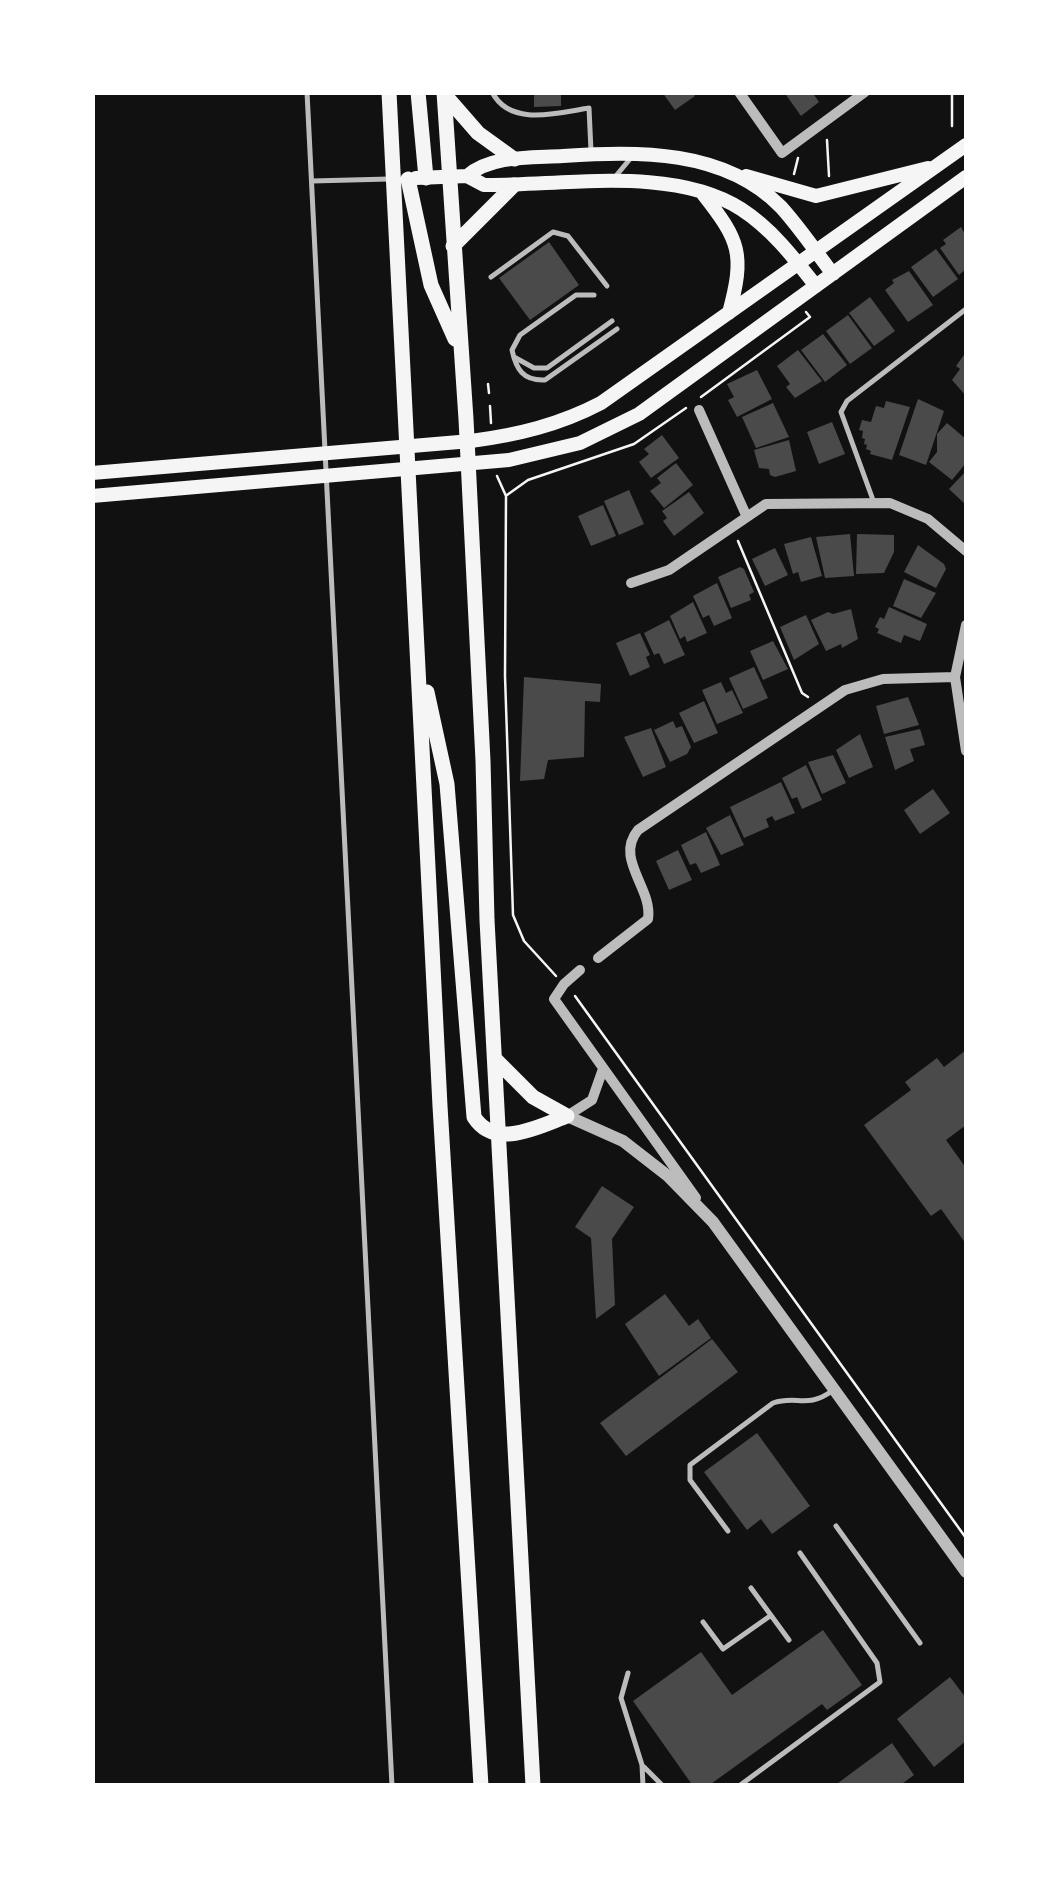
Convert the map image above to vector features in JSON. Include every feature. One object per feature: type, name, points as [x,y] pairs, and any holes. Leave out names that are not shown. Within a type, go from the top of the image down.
[{"type":"main road","points":[[389,92],[401,179],[417,643],[440,1106],[481,1786]]},
{"type":"main road","points":[[418,92],[426,178]]},
{"type":"main road","points":[[444,94],[478,133],[514,159]]},
{"type":"main road","points":[[444,94],[461,352],[534,1786]]},
{"type":"main road","points":[[92,473],[499,437],[558,422],[601,403],[966,144]]},
{"type":"main road","points":[[468,176],[481,165],[514,159],[666,154],[816,196],[937,166]]},
{"type":"main road","points":[[721,169],[773,200],[833,274]]},
{"type":"main road","points":[[401,179],[468,176],[484,184],[662,184],[703,193],[746,212],[816,286]]},
{"type":"main road","points":[[92,496],[509,460],[580,443],[624,422],[966,177]]},
{"type":"main road","points":[[401,179],[431,284],[461,352]]},
{"type":"main road","points":[[452,246],[514,185]]},
{"type":"main road","points":[[703,193],[730,228],[739,252],[739,277],[730,312]]},
{"type":"main road","points":[[417,643],[447,784],[472,1107],[482,1128],[498,1135],[529,1130],[566,1116]]},
{"type":"main road","points":[[495,1059],[533,1098],[566,1116]]},
{"type":"street","points":[[739,92],[782,152],[864,92]]},
{"type":"street","points":[[698,410],[746,515]]},
{"type":"street","points":[[631,584],[669,570],[766,504],[890,503],[928,519],[966,551]]},
{"type":"street","points":[[966,626],[955,678],[966,750]]},
{"type":"street","points":[[598,958],[648,919],[648,904],[630,858],[633,835],[845,690],[883,678],[955,678]]},
{"type":"street","points":[[580,970],[554,999],[966,1572]]},
{"type":"street","points":[[566,1116],[592,1100],[604,1069]]},
{"type":"street","points":[[566,1116],[623,1141],[668,1176],[712,1222]]},
{"type":"lane","points":[[307,92],[392,1786]]},
{"type":"lane","points":[[492,92],[504,108],[519,115],[588,108],[591,154]]},
{"type":"lane","points":[[614,182],[622,165],[641,153]]},
{"type":"lane","points":[[312,181],[401,179]]},
{"type":"lane","points":[[490,277],[558,231],[568,236],[606,286]]},
{"type":"lane","points":[[594,295],[576,295],[520,335],[512,350],[520,373],[545,380],[617,328]]},
{"type":"lane","points":[[874,503],[841,412],[846,401],[966,309]]},
{"type":"lane","points":[[513,356],[534,368],[548,368],[612,321]]},
{"type":"lane","points":[[728,1531],[690,1480],[692,1462],[773,1403],[812,1402],[834,1389]]},
{"type":"lane","points":[[836,1526],[920,1642]]},
{"type":"lane","points":[[739,1786],[880,1682],[877,1663],[800,1553]]},
{"type":"lane","points":[[750,1588],[788,1640]]},
{"type":"lane","points":[[703,1622],[722,1650],[770,1616]]},
{"type":"lane","points":[[628,1673],[622,1698],[642,1765],[643,1786]]},
{"type":"lane","points":[[642,1765],[664,1786]]},
{"type":"path","points":[[952,92],[952,126]]},
{"type":"path","points":[[818,126],[830,143],[828,182]]},
{"type":"path","points":[[794,177],[798,156]]},
{"type":"path","points":[[488,384],[489,394]]},
{"type":"path","points":[[490,406],[499,437]]},
{"type":"path","points":[[494,468],[506,496],[506,676],[513,914],[524,941],[564,984],[966,1538]]},
{"type":"path","points":[[732,526],[802,693],[821,705]]},
{"type":"building","points":[[534,92],[561,92],[561,106],[534,107]]},
{"type":"building","points":[[662,92],[693,92],[695,96],[675,110]]},
{"type":"building","points":[[784,92],[812,92],[819,102],[801,116]]},
{"type":"building","points":[[961,227],[966,236],[966,269],[959,275],[940,248],[946,244],[943,240]]},
{"type":"building","points":[[549,242],[579,285],[530,320],[499,278]]},
{"type":"building","points":[[936,249],[958,279],[933,297],[911,267]]},
{"type":"building","points":[[909,271],[933,305],[908,322],[885,290],[894,283],[892,280]]},
{"type":"building","points":[[870,297],[895,331],[874,346],[849,313]]},
{"type":"building","points":[[848,315],[872,348],[850,364],[826,331]]},
{"type":"building","points":[[823,334],[847,365],[825,382],[801,350]]},
{"type":"building","points":[[798,350],[822,381],[795,398],[777,366]]},
{"type":"building","points":[[966,352],[966,396],[952,380]]},
{"type":"building","points":[[757,370],[772,399],[737,417],[728,400],[734,397],[727,384]]},
{"type":"building","points":[[918,399],[944,411],[926,465],[899,455]]},
{"type":"building","points":[[886,401],[910,407],[892,460],[870,454],[863,431],[859,430],[862,420],[871,422],[876,406],[884,408]]},
{"type":"building","points":[[773,403],[789,437],[756,448],[742,417]]},
{"type":"building","points":[[832,422],[845,454],[819,464],[807,432]]},
{"type":"building","points":[[947,423],[966,439],[966,463],[952,480],[929,462],[937,452],[937,434]]},
{"type":"building","points":[[662,435],[679,458],[651,478],[639,462],[649,454],[644,449]]},
{"type":"building","points":[[789,440],[796,471],[775,477],[769,469],[759,468],[754,450]]},
{"type":"building","points":[[676,463],[693,485],[664,508],[650,491],[661,483],[657,478]]},
{"type":"building","points":[[966,471],[966,505],[949,489]]},
{"type":"building","points":[[629,490],[644,524],[619,535],[604,501]]},
{"type":"building","points":[[689,492],[704,513],[674,536],[663,521],[667,518],[662,511]]},
{"type":"building","points":[[603,505],[616,536],[591,546],[578,516]]},
{"type":"building","points":[[850,534],[854,576],[825,578],[816,537]]},
{"type":"building","points":[[857,534],[894,535],[894,552],[884,573],[856,574]]},
{"type":"building","points":[[811,537],[822,576],[801,582],[798,572],[793,574],[784,544]]},
{"type":"building","points":[[918,545],[944,564],[946,569],[936,588],[904,572]]},
{"type":"building","points":[[775,548],[788,575],[765,586],[752,559]]},
{"type":"building","points":[[740,567],[754,592],[749,595],[751,600],[731,608],[718,577]]},
{"type":"building","points":[[904,579],[936,593],[921,618],[893,606]]},
{"type":"building","points":[[717,583],[732,618],[714,626],[709,615],[703,618],[693,596]]},
{"type":"building","points":[[693,602],[707,633],[687,642],[685,636],[680,639],[670,616]]},
{"type":"building","points":[[889,607],[927,624],[920,641],[904,635],[901,643],[877,633],[879,629],[875,627]]},
{"type":"building","points":[[851,609],[858,639],[826,651],[811,620],[828,612]]},
{"type":"building","points":[[806,615],[819,644],[794,660],[780,627]]},
{"type":"building","points":[[669,620],[685,655],[664,664],[659,653],[654,655],[644,633]]},
{"type":"building","points":[[640,633],[650,655],[646,657],[650,667],[630,676],[616,643]]},
{"type":"building","points":[[773,641],[788,669],[763,680],[750,651]]},
{"type":"building","points":[[754,667],[768,698],[743,709],[729,678]]},
{"type":"building","points":[[524,677],[601,684],[600,702],[585,701],[584,757],[548,760],[544,779],[520,781]]},
{"type":"building","points":[[721,682],[726,693],[732,690],[743,713],[717,724],[702,690]]},
{"type":"building","points":[[908,697],[919,725],[884,734],[876,706]]},
{"type":"building","points":[[704,701],[718,733],[694,743],[679,713]]},
{"type":"building","points":[[673,721],[676,728],[682,726],[691,747],[687,754],[670,762],[654,730]]},
{"type":"building","points":[[651,728],[666,767],[643,777],[624,737]]},
{"type":"building","points":[[920,729],[925,745],[910,749],[914,761],[895,770],[885,737]]},
{"type":"building","points":[[860,734],[873,767],[849,778],[836,750]]},
{"type":"building","points":[[833,755],[846,783],[822,794],[808,762]]},
{"type":"building","points":[[806,765],[822,800],[802,809],[782,778]]},
{"type":"building","points":[[781,782],[795,813],[775,821],[772,816],[766,819],[769,827],[744,838],[730,807]]},
{"type":"building","points":[[933,789],[950,813],[920,834],[904,810]]},
{"type":"building","points":[[730,815],[744,845],[721,855],[706,828]]},
{"type":"building","points":[[706,832],[720,865],[701,873],[696,863],[690,865],[681,845]]},
{"type":"building","points":[[678,850],[692,880],[669,890],[656,861]]},
{"type":"building","points":[[966,1050],[966,1125],[946,1140],[966,1168],[966,1244],[941,1209],[931,1216],[864,1125],[911,1090],[905,1082],[937,1058],[944,1067]]},
{"type":"building","points":[[602,1186],[634,1207],[612,1239],[615,1305],[596,1319],[591,1238],[575,1227]]},
{"type":"building","points":[[665,1294],[689,1326],[698,1319],[711,1338],[659,1376],[625,1324]]},
{"type":"building","points":[[712,1339],[738,1372],[626,1456],[600,1423]]},
{"type":"building","points":[[757,1433],[810,1506],[772,1534],[761,1519],[747,1530],[704,1472]]},
{"type":"building","points":[[823,1630],[862,1685],[827,1710],[822,1704],[708,1786],[693,1786],[633,1701],[701,1652],[732,1695]]},
{"type":"building","points":[[950,1677],[966,1698],[966,1741],[934,1767],[897,1719]]},
{"type":"building","points":[[892,1743],[914,1775],[899,1786],[834,1786]]}]
